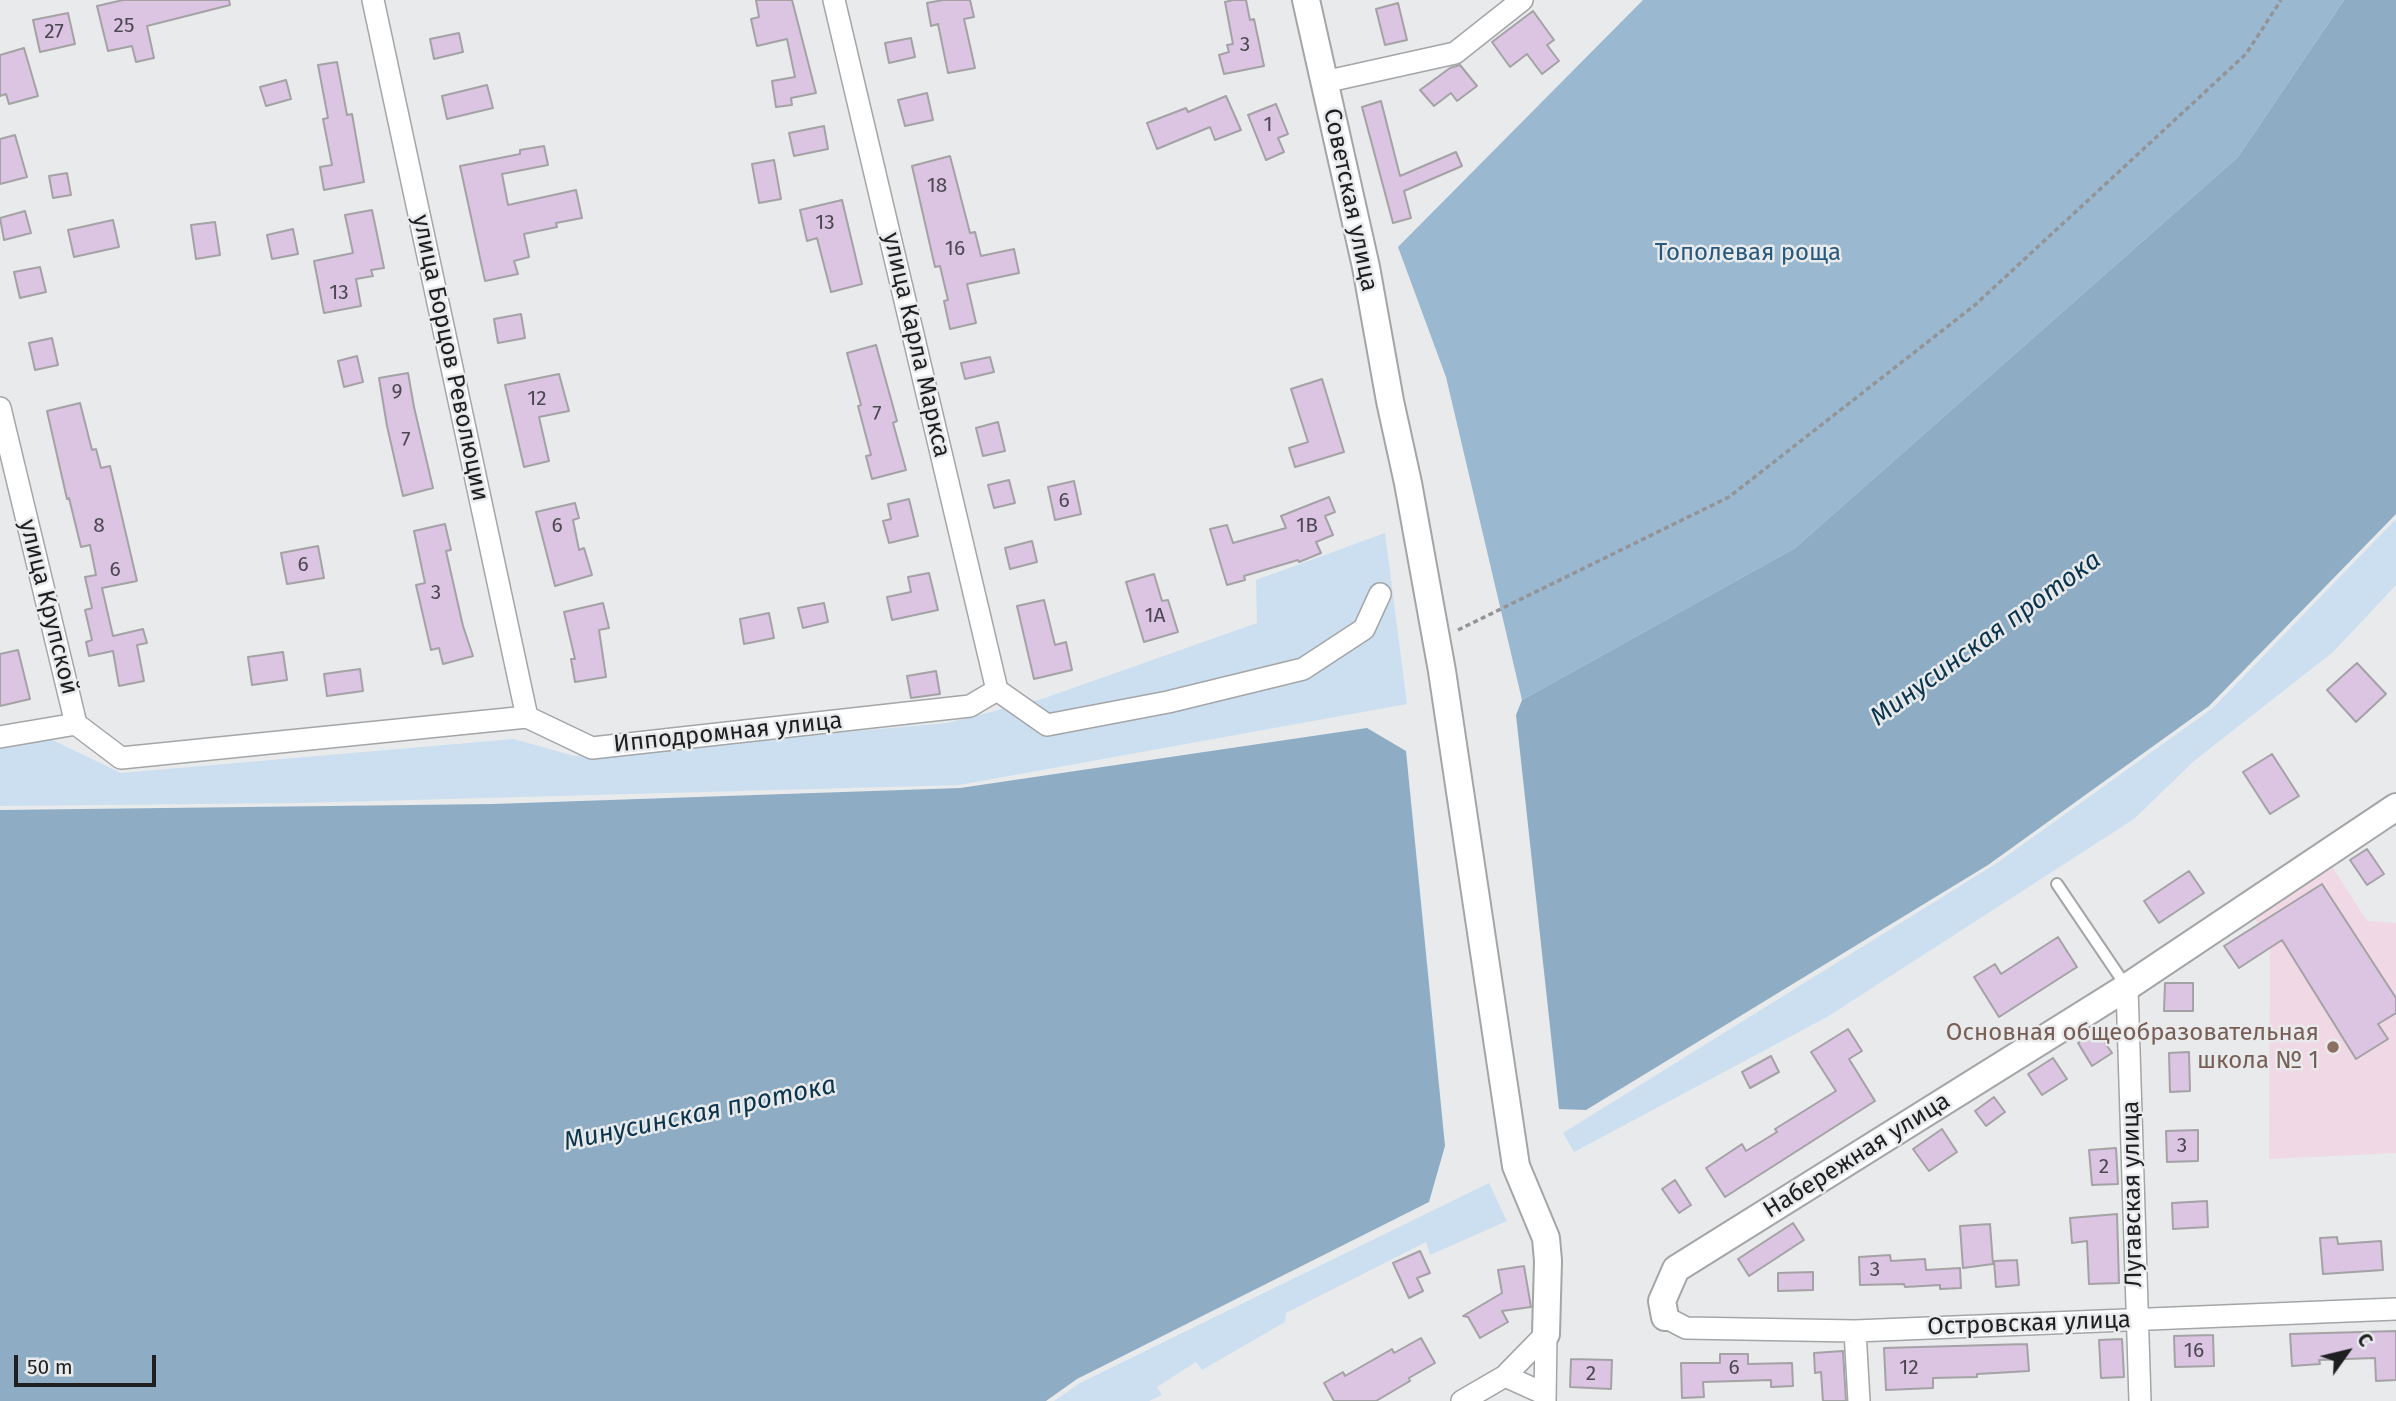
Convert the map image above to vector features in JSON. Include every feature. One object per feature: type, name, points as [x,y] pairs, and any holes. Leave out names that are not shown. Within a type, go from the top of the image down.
[{"type":"street","name":"улица Борцов Революции","points":[[373,0],[527,717]]},
{"type":"street","name":"улица Карла Маркса","points":[[834,0],[997,690]]},
{"type":"street","name":"Советская улица","points":[[1306,0],[1366,267],[1437,640],[1516,1166],[1546,1238],[1546,1334]]},
{"type":"street","points":[[1324,82],[1455,53],[1522,0]]},
{"type":"street","name":"улица Крупской","points":[[0,408],[76,724]]},
{"type":"street","points":[[997,690],[1047,725],[1168,702],[1303,669],[1364,628],[1380,594]]},
{"type":"street","name":"Ипподромная улица","points":[[527,717],[592,748],[970,706],[997,690]]},
{"type":"street","points":[[0,737],[76,724],[121,758],[527,717]]},
{"type":"street","name":"Набережная улица","points":[[1665,1317],[1661,1301],[1676,1269],[2127,987],[2396,807]]},
{"type":"street","name":"Лугавская улица","points":[[2127,987],[2140,1401]]},
{"type":"street","name":"Островская улица","points":[[1665,1317],[1686,1328],[1855,1331],[2396,1309]]},
{"type":"street","points":[[1855,1331],[1859,1401]]},
{"type":"street","points":[[1462,1401],[1505,1376],[1546,1334]]},
{"type":"street","points":[[1505,1376],[1545,1397],[1546,1334]]},
{"type":"lane","points":[[2057,884],[2127,987]]},
{"type":"path","points":[[1437,640],[1728,497],[1975,305],[2246,54],[2281,0]]},
{"type":"shaded area","points":[[2396,519],[2396,585],[2333,652],[2194,761],[2134,819],[1827,1017],[1574,1152],[1563,1133],[1997,863],[2213,708]]},
{"type":"shaded area","points":[[1385,533],[1407,704],[959,785],[300,803],[0,806],[0,740],[44,736],[121,773],[514,739],[574,756],[947,723],[1042,699],[1257,623],[1256,580]]},
{"type":"shaded area","name":"Основная общеобразовательная школа № 1","points":[[2328,860],[2367,921],[2396,923],[2396,1153],[2269,1159],[2270,941],[2252,914]]},
{"type":"shaded area","points":[[1489,1183],[1507,1221],[1430,1255],[1426,1242],[1286,1313],[1285,1322],[1202,1370],[1196,1362],[1157,1387],[1162,1395],[1149,1401],[1054,1401],[1080,1383]]},
{"type":"green space","name":"Тополевая роща","points":[[1643,0],[2344,0],[2238,157],[1795,548],[1522,700],[1446,377],[1398,247]]},
{"type":"water","name":"Минусинская протока","points":[[2344,0],[2396,0],[2396,514],[2209,706],[1988,865],[1586,1110],[1559,1109],[1516,715],[1522,700],[1795,548],[2238,157]]},
{"type":"water","name":"Минусинская протока","points":[[1367,728],[1406,751],[1445,1146],[1429,1202],[1077,1379],[1046,1401],[0,1401],[0,810],[493,804],[960,788]]},
{"type":"building","points":[[123,0],[229,0],[230,5],[147,26],[154,58],[136,62],[132,46],[108,51],[97,6]]},
{"type":"building","points":[[756,0],[792,0],[816,93],[791,98],[792,105],[776,107],[772,81],[795,77],[787,39],[757,46],[751,19],[759,17]]},
{"type":"building","points":[[970,0],[974,17],[964,19],[975,68],[948,73],[938,24],[931,26],[927,3]]},
{"type":"building","points":[[1246,0],[1250,20],[1254,19],[1264,66],[1224,74],[1219,55],[1229,52],[1227,45],[1233,44],[1225,2]]},
{"type":"building","points":[[1398,3],[1407,40],[1385,45],[1376,9]]},
{"type":"building","points":[[1533,11],[1554,40],[1547,45],[1559,61],[1542,74],[1527,54],[1510,67],[1492,42]]},
{"type":"building","points":[[68,13],[75,44],[40,52],[33,20]]},
{"type":"building","points":[[459,33],[463,52],[434,59],[430,39]]},
{"type":"building","points":[[911,38],[915,57],[889,63],[885,43]]},
{"type":"building","points":[[24,48],[38,96],[9,104],[6,94],[0,96],[0,55]]},
{"type":"building","points":[[337,62],[347,115],[352,114],[364,182],[324,190],[320,167],[332,165],[323,119],[328,118],[318,65]]},
{"type":"building","points":[[1460,65],[1477,86],[1457,101],[1451,93],[1434,106],[1420,90],[1450,68]]},
{"type":"building","points":[[286,80],[291,99],[266,106],[260,87]]},
{"type":"building","points":[[487,85],[493,108],[447,119],[442,96]]},
{"type":"building","points":[[927,93],[933,120],[905,126],[898,100]]},
{"type":"building","points":[[1226,96],[1241,130],[1215,140],[1210,127],[1157,149],[1147,123],[1186,108],[1188,112]]},
{"type":"building","points":[[1381,101],[1400,176],[1456,152],[1462,166],[1404,191],[1411,218],[1393,223],[1362,107]]},
{"type":"building","points":[[1276,104],[1288,134],[1278,138],[1284,152],[1266,160],[1248,115]]},
{"type":"building","points":[[824,126],[828,149],[794,156],[789,133]]},
{"type":"building","points":[[15,135],[27,177],[0,184],[0,139]]},
{"type":"building","points":[[544,146],[548,165],[502,174],[508,205],[576,190],[582,218],[524,234],[529,257],[514,261],[518,274],[485,281],[460,166],[520,154],[520,150]]},
{"type":"building","points":[[950,156],[970,233],[975,232],[981,256],[1014,249],[1019,273],[967,284],[976,323],[950,329],[944,301],[948,300],[940,266],[935,267],[912,166]]},
{"type":"building","points":[[774,160],[781,199],[759,203],[752,164]]},
{"type":"building","points":[[67,173],[71,195],[53,198],[49,176]]},
{"type":"building","points":[[842,200],[862,284],[831,292],[817,238],[807,241],[800,210]]},
{"type":"building","points":[[372,210],[384,268],[371,270],[373,276],[356,279],[361,306],[324,313],[314,261],[353,253],[345,215]]},
{"type":"building","points":[[25,211],[31,233],[4,240],[0,218]]},
{"type":"building","points":[[113,220],[119,247],[74,257],[68,230]]},
{"type":"building","points":[[215,222],[220,255],[196,259],[191,225]]},
{"type":"building","points":[[293,229],[298,254],[272,259],[267,235]]},
{"type":"building","points":[[40,267],[46,292],[20,298],[14,272]]},
{"type":"building","points":[[521,314],[525,338],[498,343],[494,319]]},
{"type":"building","points":[[52,338],[58,365],[35,370],[29,343]]},
{"type":"building","points":[[876,345],[897,421],[893,423],[906,470],[872,479],[866,456],[871,455],[847,353]]},
{"type":"building","points":[[357,356],[363,382],[344,387],[338,361]]},
{"type":"building","points":[[990,357],[994,372],[965,379],[961,363]]},
{"type":"building","points":[[408,373],[433,488],[403,496],[379,378]]},
{"type":"building","points":[[559,374],[569,411],[539,417],[549,461],[524,467],[505,385]]},
{"type":"building","points":[[1322,379],[1344,452],[1295,467],[1289,448],[1308,442],[1291,389]]},
{"type":"building","points":[[80,403],[92,450],[96,449],[101,468],[110,466],[137,581],[102,588],[113,636],[143,629],[147,643],[137,645],[144,681],[119,686],[113,651],[89,656],[86,642],[92,640],[85,610],[92,608],[85,577],[96,575],[90,545],[81,547],[47,411]]},
{"type":"building","points":[[998,422],[1005,451],[983,456],[976,428]]},
{"type":"building","points":[[1009,480],[1015,503],[994,508],[988,485]]},
{"type":"building","points":[[1074,481],[1081,514],[1055,520],[1048,487]]},
{"type":"building","points":[[1329,497],[1335,512],[1325,516],[1333,535],[1316,542],[1321,553],[1299,562],[1298,560],[1244,576],[1245,580],[1227,585],[1210,529],[1227,525],[1233,543],[1286,528],[1281,516]]},
{"type":"building","points":[[909,499],[918,536],[889,543],[883,521],[891,519],[888,504]]},
{"type":"building","points":[[575,503],[579,518],[573,520],[579,550],[584,548],[592,575],[555,586],[536,512]]},
{"type":"building","points":[[445,524],[451,550],[446,551],[463,626],[473,656],[443,664],[439,648],[431,650],[416,585],[425,583],[414,531]]},
{"type":"building","points":[[1032,541],[1037,562],[1010,569],[1005,548]]},
{"type":"building","points":[[318,546],[324,578],[287,584],[281,553]]},
{"type":"building","points":[[929,573],[938,610],[892,620],[887,597],[911,592],[908,577]]},
{"type":"building","points":[[1154,574],[1162,601],[1168,600],[1178,632],[1144,642],[1126,582]]},
{"type":"building","points":[[1044,600],[1055,645],[1066,642],[1072,670],[1034,679],[1017,606]]},
{"type":"building","points":[[603,603],[609,628],[599,630],[606,677],[575,682],[571,659],[575,659],[564,612]]},
{"type":"building","points":[[824,603],[828,622],[803,628],[798,608]]},
{"type":"building","points":[[769,613],[774,638],[744,644],[740,619]]},
{"type":"building","points":[[18,650],[30,699],[0,706],[0,654]]},
{"type":"building","points":[[283,652],[287,680],[252,685],[248,657]]},
{"type":"building","points":[[2357,663],[2386,694],[2356,722],[2327,690]]},
{"type":"building","points":[[360,669],[363,691],[327,696],[324,674]]},
{"type":"building","points":[[936,671],[940,694],[911,698],[907,676]]},
{"type":"building","points":[[2272,754],[2299,796],[2270,814],[2243,772]]},
{"type":"building","points":[[2367,849],[2384,874],[2367,885],[2350,860]]},
{"type":"building","points":[[2189,871],[2204,893],[2159,923],[2144,901]]},
{"type":"building","points":[[2322,884],[2396,998],[2396,1013],[2378,1024],[2388,1039],[2356,1059],[2282,940],[2239,968],[2224,946]]},
{"type":"building","points":[[2058,937],[2077,967],[1999,1017],[1974,977],[1995,964],[2001,974]]},
{"type":"building","points":[[2165,983],[2193,983],[2193,1011],[2164,1011]]},
{"type":"building","points":[[1848,1029],[1862,1051],[1849,1059],[1875,1101],[1725,1197],[1706,1168],[1742,1144],[1746,1151],[1777,1132],[1775,1129],[1836,1091],[1811,1052]]},
{"type":"building","points":[[2097,1031],[2112,1053],[2092,1066],[2078,1043]]},
{"type":"building","points":[[2189,1052],[2190,1091],[2170,1092],[2169,1053]]},
{"type":"building","points":[[1771,1056],[1779,1072],[1750,1088],[1742,1072]]},
{"type":"building","points":[[2053,1058],[2067,1079],[2042,1095],[2028,1074]]},
{"type":"building","points":[[1994,1097],[2005,1112],[1986,1126],[1975,1111]]},
{"type":"building","points":[[1942,1129],[1957,1152],[1929,1171],[1913,1149]]},
{"type":"building","points":[[2198,1130],[2198,1161],[2167,1162],[2166,1131]]},
{"type":"building","points":[[2116,1148],[2118,1184],[2092,1185],[2089,1150]]},
{"type":"building","points":[[1675,1180],[1691,1205],[1679,1213],[1662,1189]]},
{"type":"building","points":[[2207,1201],[2208,1227],[2173,1229],[2172,1203]]},
{"type":"building","points":[[2117,1214],[2119,1283],[2089,1284],[2087,1241],[2072,1243],[2070,1218]]},
{"type":"building","points":[[1793,1223],[1804,1240],[1749,1276],[1738,1259]]},
{"type":"building","points":[[1990,1224],[1993,1264],[1963,1268],[1960,1226]]},
{"type":"building","points":[[2337,1237],[2338,1244],[2381,1241],[2383,1270],[2323,1274],[2320,1238]]},
{"type":"building","points":[[1420,1251],[1430,1273],[1417,1278],[1423,1291],[1409,1298],[1393,1263]]},
{"type":"building","points":[[1890,1255],[1891,1261],[1925,1259],[1926,1270],[1960,1268],[1961,1288],[1940,1289],[1940,1285],[1860,1285],[1859,1257]]},
{"type":"building","points":[[2017,1260],[2019,1285],[1996,1287],[1994,1261]]},
{"type":"building","points":[[1524,1266],[1531,1307],[1502,1311],[1508,1322],[1480,1338],[1468,1317],[1463,1316],[1502,1293],[1498,1270]]},
{"type":"building","points":[[1813,1272],[1813,1290],[1778,1291],[1778,1273]]},
{"type":"building","points":[[2396,1331],[2396,1380],[2376,1381],[2375,1358],[2319,1360],[2320,1364],[2292,1366],[2290,1334]]},
{"type":"building","points":[[2213,1335],[2214,1366],[2175,1367],[2174,1336]]},
{"type":"building","points":[[1421,1338],[1435,1363],[1376,1401],[1334,1401],[1324,1383],[1343,1372],[1345,1376],[1392,1349],[1394,1353]]},
{"type":"building","points":[[2122,1339],[2124,1377],[2101,1378],[2099,1340]]},
{"type":"building","points":[[2027,1344],[2029,1371],[1977,1374],[1977,1377],[1933,1378],[1933,1388],[1886,1390],[1884,1348]]},
{"type":"building","points":[[1843,1351],[1846,1401],[1823,1401],[1821,1372],[1815,1373],[1814,1353]]},
{"type":"building","points":[[1720,1354],[1748,1354],[1748,1364],[1792,1363],[1793,1386],[1771,1387],[1771,1380],[1703,1382],[1704,1397],[1682,1398],[1681,1363],[1720,1363]]},
{"type":"building","points":[[1571,1359],[1612,1360],[1611,1389],[1570,1387]]},
{"type":"place","name":"Основная общеобразовательная школа № 1","points":[[2333,1047]]}]
